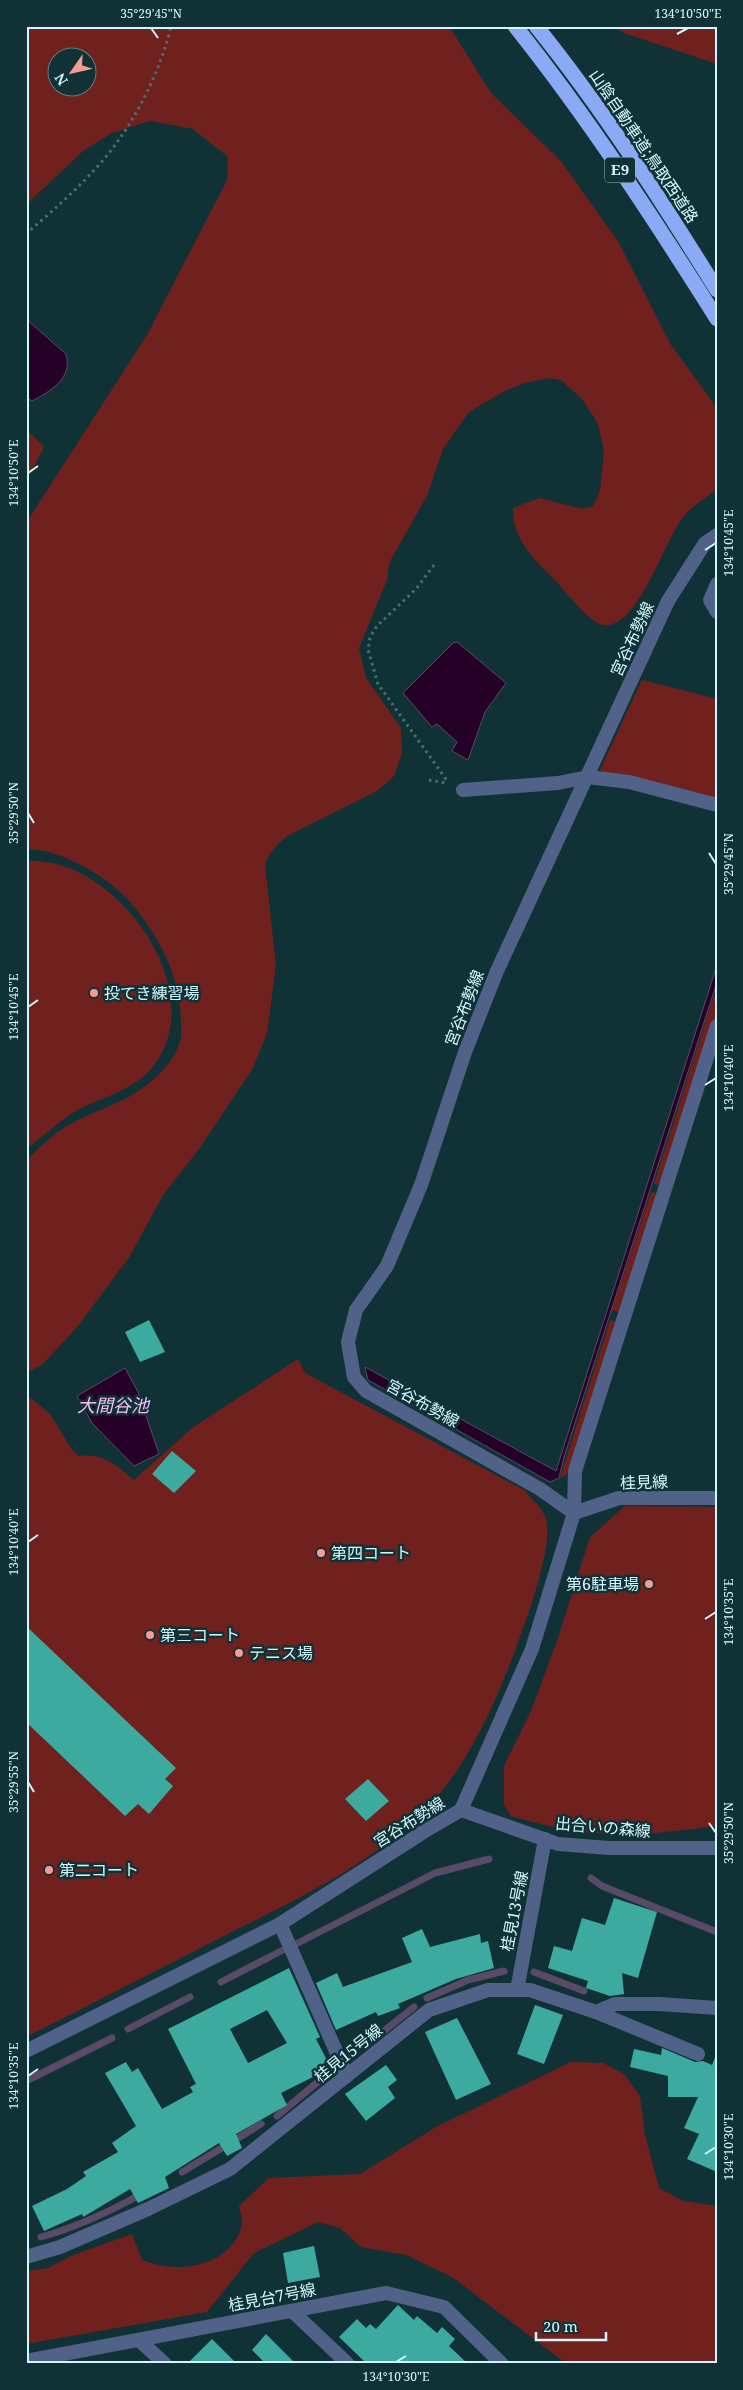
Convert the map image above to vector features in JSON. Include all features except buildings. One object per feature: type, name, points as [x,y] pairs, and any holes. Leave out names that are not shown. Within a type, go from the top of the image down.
[{"type":"highway","name":"山陰自動車道;鳥取西道路","points":[[516,26],[549,69],[657,224],[717,319]]},
{"type":"highway","name":"山陰自動車道;鳥取西道路","points":[[536,26],[571,70],[675,223],[717,290]]},
{"type":"street","name":"宮谷布勢線","points":[[26,2051],[280,1924],[424,1831],[461,1810],[532,1649],[574,1513],[540,1489],[366,1391],[354,1377],[348,1342],[356,1310],[387,1266],[422,1185],[465,1052],[497,971],[668,600],[705,543],[717,535]]},
{"type":"street","points":[[717,584],[710,600],[717,612]]},
{"type":"street","points":[[463,790],[558,782],[588,777],[629,782],[717,805]]},
{"type":"street","points":[[574,1513],[575,1471],[717,1026]]},
{"type":"street","name":"桂見線","points":[[574,1513],[619,1498],[717,1498]]},
{"type":"street","name":"出合いの森線","points":[[461,1810],[558,1844],[609,1848],[717,1848]]},
{"type":"street","name":"桂見13号線","points":[[517,1990],[545,1839]]},
{"type":"street","points":[[280,1924],[347,2076]]},
{"type":"street","name":"桂見15号線","points":[[26,2257],[60,2247],[148,2209],[230,2169],[429,2010],[488,1990],[530,1990],[596,2012],[698,2054]]},
{"type":"street","points":[[596,2012],[615,2004],[659,2004],[717,2008]]},
{"type":"street","name":"桂見台7号線","points":[[26,2361],[386,2293],[410,2297],[444,2307],[502,2364]]},
{"type":"street","points":[[292,2311],[348,2364]]},
{"type":"street","points":[[139,2340],[165,2364]]},
{"type":"path","points":[[26,234],[64,201],[118,141],[149,87],[171,26]]},
{"type":"path","points":[[434,564],[416,589],[377,626],[370,638],[368,650],[378,684],[449,784],[454,788],[463,790]]},
{"type":"path","points":[[429,780],[449,784]]},
{"type":"shaded area","points":[[26,26],[449,26],[491,93],[561,161],[619,243],[671,345],[717,408],[717,489],[687,512],[676,527],[649,581],[628,614],[616,623],[603,625],[597,623],[585,613],[526,549],[516,530],[513,508],[539,498],[583,509],[593,506],[600,491],[604,451],[598,424],[583,400],[561,380],[549,378],[524,383],[503,392],[469,412],[443,449],[427,496],[389,563],[387,580],[359,648],[366,678],[401,728],[402,753],[394,776],[377,791],[289,835],[269,855],[265,864],[276,965],[267,1033],[253,1068],[199,1149],[163,1195],[130,1256],[78,1326],[43,1364],[26,1373],[26,1161],[57,1132],[126,1098],[150,1083],[161,1073],[174,1055],[178,1048],[181,1032],[180,1005],[173,973],[151,929],[131,903],[111,884],[83,866],[53,853],[26,850],[26,523],[147,335],[227,180],[228,157],[193,129],[150,121],[112,133],[83,151],[26,205]]},
{"type":"shaded area","points":[[616,26],[717,26],[717,64],[621,32]]},
{"type":"shaded area","points":[[26,429],[44,447],[26,482]]},
{"type":"shaded area","points":[[642,680],[717,699],[717,799],[602,773],[600,770]]},
{"type":"shaded area","name":"投てき練習場","points":[[26,861],[59,865],[91,879],[120,902],[144,931],[162,964],[171,999],[169,1033],[155,1064],[147,1073],[127,1088],[71,1114],[26,1149]]},
{"type":"shaded area","points":[[714,995],[717,996],[717,1013],[661,1185],[654,1184]]},
{"type":"shaded area","points":[[651,1192],[658,1194],[620,1313],[612,1310]]},
{"type":"shaded area","points":[[610,1320],[617,1322],[567,1474],[560,1478]]},
{"type":"shaded area","name":"テニス場","points":[[298,1359],[305,1373],[526,1491],[542,1510],[546,1520],[547,1532],[542,1567],[531,1606],[508,1669],[481,1730],[456,1772],[433,1801],[407,1826],[378,1849],[347,1870],[282,1907],[26,2037],[26,1394],[50,1414],[72,1450],[79,1456],[103,1458],[134,1480],[192,1428]]},
{"type":"shaded area","points":[[625,1506],[717,1507],[717,1826],[640,1834],[583,1832],[552,1827],[511,1816],[504,1805],[504,1766],[531,1711],[557,1641],[590,1537]]},
{"type":"shaded area","points":[[571,2062],[603,2063],[624,2074],[640,2096],[645,2135],[659,2188],[684,2201],[717,2206],[717,2364],[567,2364],[452,2277],[406,2255],[361,2247],[340,2228],[318,2222],[254,2253],[207,2312],[26,2344],[26,2271],[48,2268],[73,2255],[132,2234],[142,2260],[161,2266],[176,2267],[200,2264],[212,2260],[222,2254],[238,2237],[242,2225],[239,2206],[269,2178],[360,2174],[436,2127]]},
{"type":"water","points":[[26,319],[66,354],[67,362],[66,370],[59,383],[32,401],[26,397]]},
{"type":"water","points":[[457,642],[506,683],[485,712],[468,760],[452,751],[457,742],[437,724],[432,727],[403,693],[453,643]]},
{"type":"water","points":[[717,965],[717,982],[564,1457],[559,1478],[550,1482],[368,1380],[365,1367],[556,1471]]},
{"type":"water","name":"大間谷池","points":[[125,1368],[138,1392],[159,1454],[134,1466],[92,1423],[77,1396]]},
{"type":"waterway","points":[[292,1946],[435,1873],[489,1859]]},
{"type":"waterway","points":[[591,1878],[602,1886],[717,1932]]},
{"type":"waterway","points":[[221,1982],[283,1950]]},
{"type":"waterway","points":[[427,1998],[468,1980],[504,1971]]},
{"type":"waterway","points":[[534,1972],[584,1991]]},
{"type":"waterway","points":[[128,2029],[190,1997]]},
{"type":"waterway","points":[[375,2038],[414,2007]]},
{"type":"waterway","points":[[26,2081],[112,2038]]},
{"type":"waterway","points":[[345,2058],[356,2049]]},
{"type":"waterway","points":[[277,2116],[331,2071]]},
{"type":"waterway","points":[[182,2172],[261,2124]]},
{"type":"waterway","points":[[41,2237],[94,2218],[143,2193]]},
{"type":"place","name":"投てき練習場","points":[[94,993]]},
{"type":"place","name":"第四コート","points":[[321,1553]]},
{"type":"place","name":"第6駐車場","points":[[649,1584]]},
{"type":"place","name":"第三コート","points":[[150,1635]]},
{"type":"place","name":"テニス場","points":[[239,1653]]},
{"type":"place","name":"第二コート","points":[[49,1870]]}]
